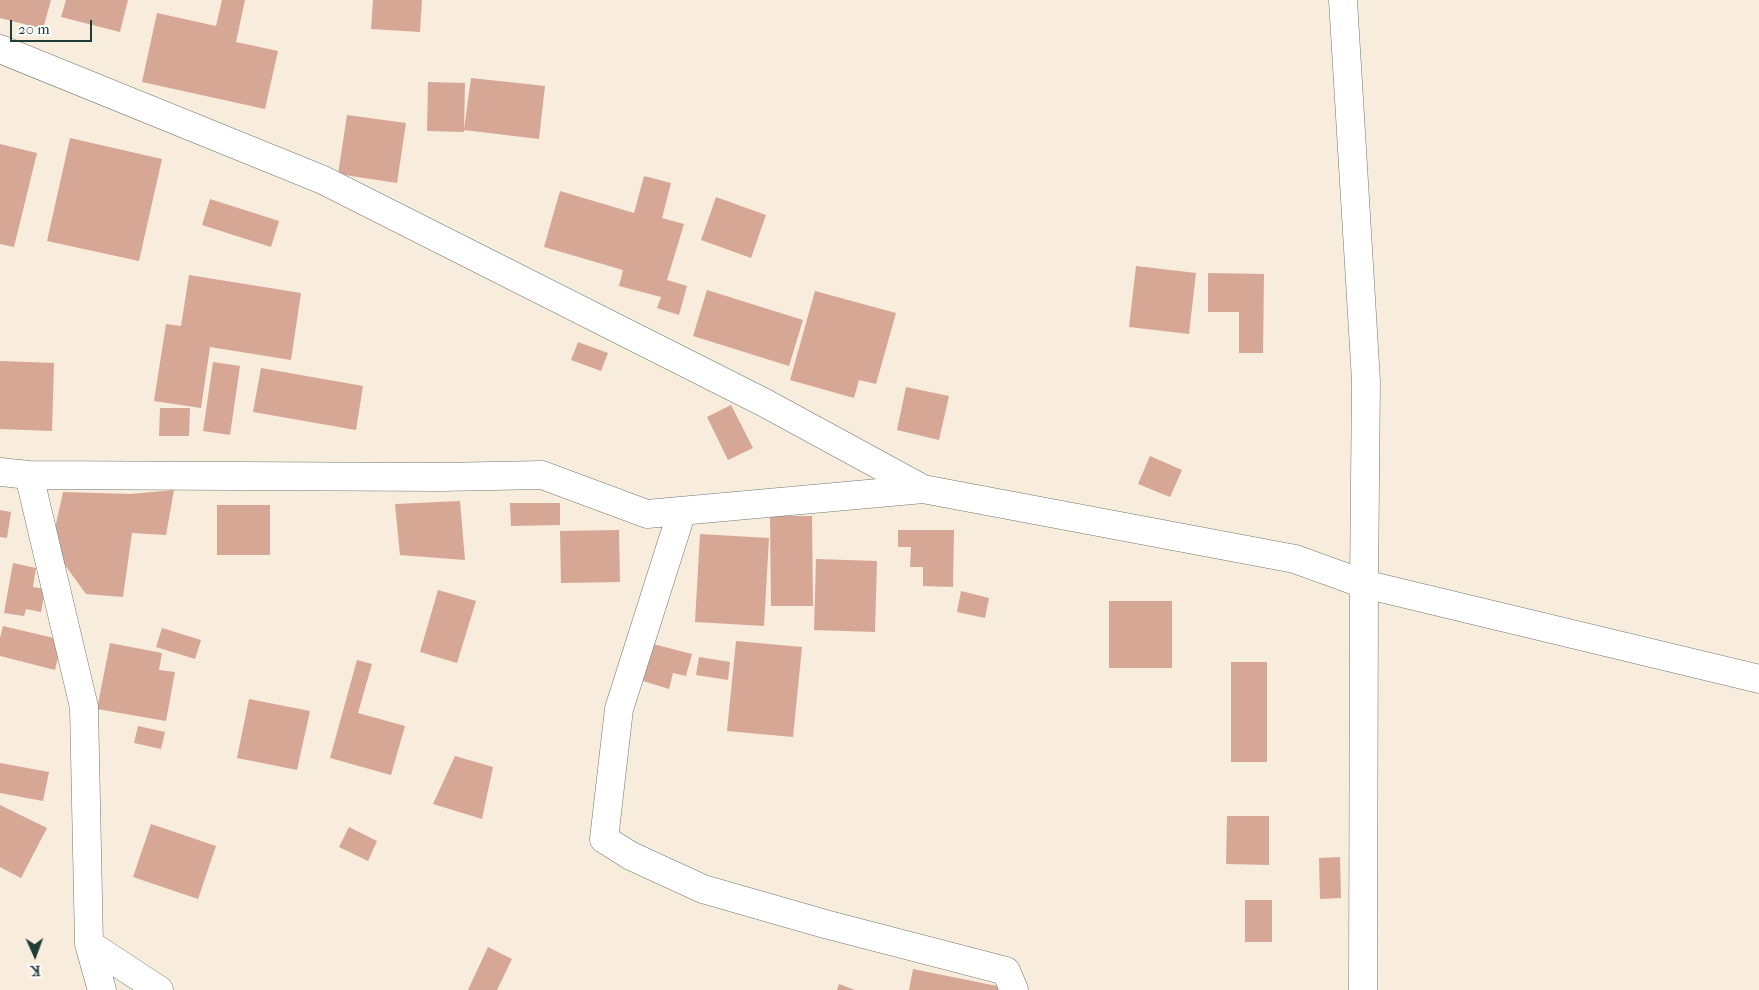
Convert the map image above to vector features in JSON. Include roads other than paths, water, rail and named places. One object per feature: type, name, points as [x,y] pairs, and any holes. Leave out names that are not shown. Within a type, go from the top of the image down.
[{"type":"street","points":[[1343,0],[1366,381],[1364,990]]},
{"type":"street","points":[[0,49],[323,180],[765,403],[923,489]]},
{"type":"street","points":[[0,472],[29,475],[542,475],[647,514],[923,489],[1294,559],[1364,584],[1759,679]]},
{"type":"street","points":[[29,475],[84,707],[90,944],[102,990]]},
{"type":"street","points":[[682,511],[619,709],[604,839],[631,856],[703,889],[825,924],[1006,971],[1014,990]]},
{"type":"street","points":[[90,944],[160,990]]}]
